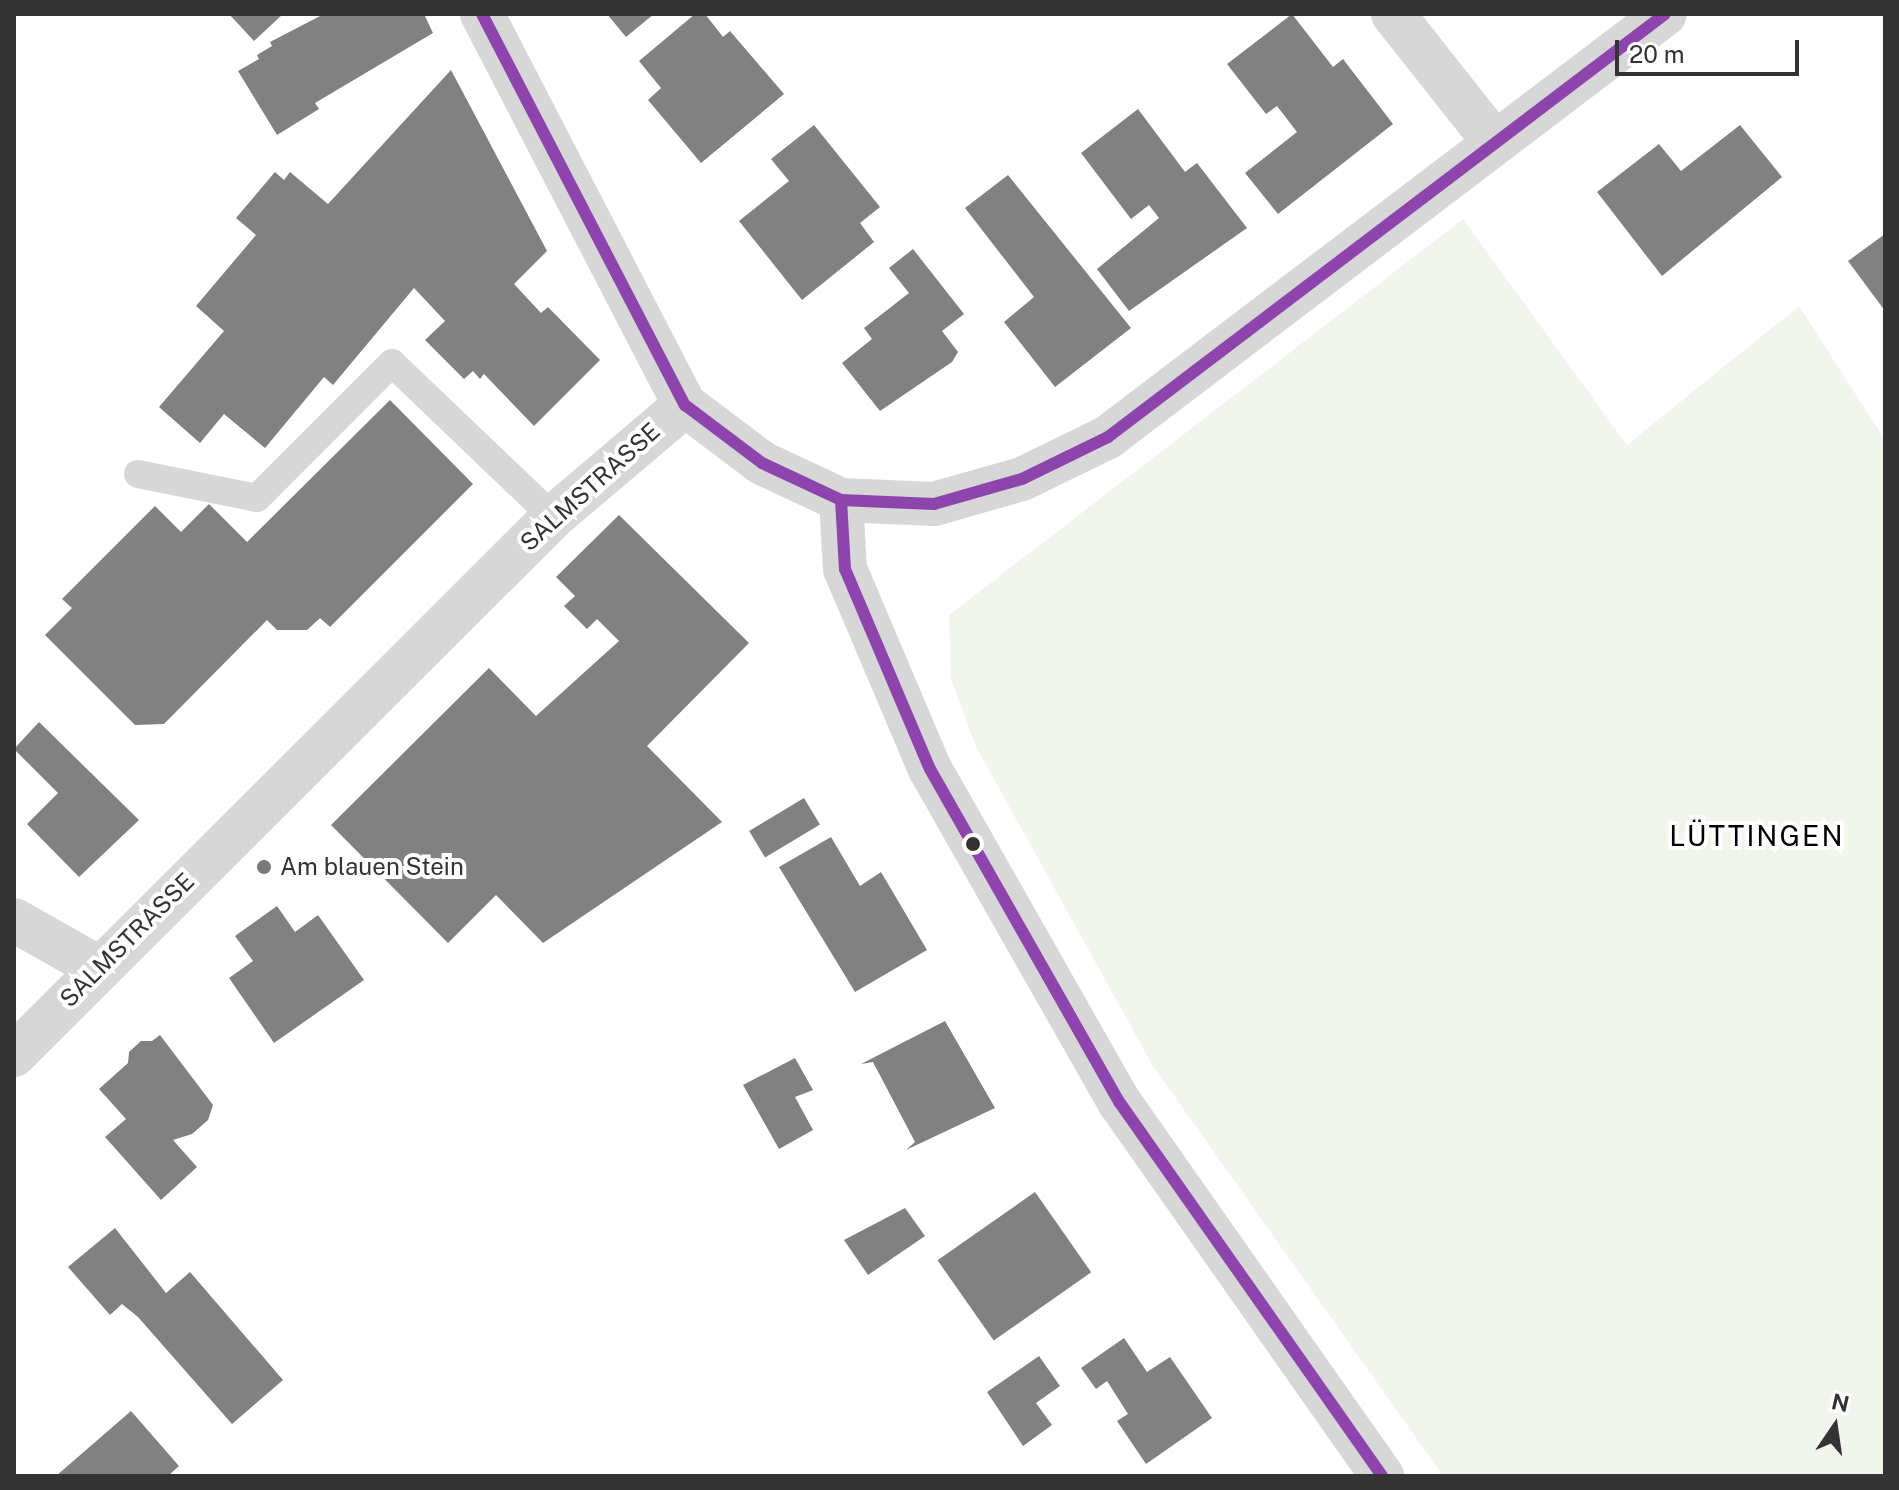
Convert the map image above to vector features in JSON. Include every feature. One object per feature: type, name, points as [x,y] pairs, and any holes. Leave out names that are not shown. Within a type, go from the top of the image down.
[{"type":"street","points":[[482,14],[685,405],[762,463],[841,500],[934,504],[1022,479],[1108,437],[1665,14]]},
{"type":"street","points":[[1393,14],[1494,142]]},
{"type":"street","name":"SALMSTRASSE","points":[[14,1055],[553,517],[685,405]]},
{"type":"street","points":[[841,500],[845,569],[930,769],[1120,1103],[1382,1476]]},
{"type":"street","points":[[14,920],[99,968]]},
{"type":"lane","points":[[138,474],[257,498],[392,363],[553,517]]},
{"type":"shaded area","points":[[1463,219],[1627,445],[1799,306],[1885,440],[1885,1476],[1443,1476],[1153,1066],[976,747],[951,679],[949,615]]},
{"type":"building","points":[[229,14],[283,14],[254,41]]},
{"type":"building","points":[[324,14],[424,14],[433,33],[315,103],[319,109],[277,135],[238,71],[259,59],[257,55],[272,46],[270,42]]},
{"type":"building","points":[[607,14],[654,14],[626,37]]},
{"type":"building","points":[[695,14],[705,14],[723,37],[730,31],[784,94],[701,163],[648,100],[661,88],[639,61]]},
{"type":"building","points":[[1292,14],[1333,67],[1343,59],[1393,124],[1278,214],[1245,173],[1297,132],[1277,106],[1266,114],[1227,64]]},
{"type":"building","points":[[451,70],[547,251],[514,284],[541,313],[548,307],[600,360],[534,426],[484,374],[480,379],[473,371],[464,379],[425,340],[445,321],[414,288],[333,385],[324,377],[265,448],[224,414],[200,443],[159,407],[224,331],[196,306],[256,235],[236,218],[275,172],[284,180],[290,172],[328,204]]},
{"type":"building","points":[[1138,109],[1185,172],[1197,163],[1247,228],[1129,311],[1097,269],[1159,218],[1149,205],[1131,219],[1081,153]]},
{"type":"building","points":[[814,125],[880,207],[860,223],[874,242],[802,300],[739,221],[789,181],[771,159]]},
{"type":"building","points":[[1740,125],[1782,177],[1662,276],[1597,192],[1659,144],[1681,171]]},
{"type":"building","points":[[1008,175],[1131,328],[1055,387],[1004,322],[1034,297],[965,208]]},
{"type":"building","points":[[1885,234],[1885,311],[1848,261]]},
{"type":"building","points":[[913,249],[964,314],[942,331],[958,352],[952,362],[880,411],[842,363],[872,339],[864,328],[909,293],[889,268]]},
{"type":"building","points":[[390,400],[473,484],[330,627],[320,618],[307,630],[277,630],[267,620],[164,724],[135,725],[45,635],[72,608],[62,599],[155,506],[181,532],[209,504],[247,542]]},
{"type":"building","points":[[619,515],[749,643],[647,746],[722,822],[543,943],[496,895],[448,943],[331,825],[489,668],[536,716],[619,641],[597,619],[587,629],[564,606],[575,596],[556,577]]},
{"type":"building","points":[[39,722],[139,820],[79,877],[27,824],[58,793],[14,749]]},
{"type":"building","points":[[804,798],[820,825],[765,858],[749,831]]},
{"type":"building","points":[[831,837],[860,886],[881,872],[927,950],[855,992],[779,867]]},
{"type":"building","points":[[277,906],[295,932],[318,915],[364,980],[274,1043],[229,978],[253,961],[235,936]]},
{"type":"building","points":[[945,1021],[995,1108],[906,1150],[915,1142],[873,1062],[861,1064]]},
{"type":"building","points":[[160,1035],[213,1105],[208,1120],[192,1134],[173,1140],[197,1167],[161,1200],[105,1137],[126,1119],[99,1089],[128,1063],[129,1052],[141,1041],[152,1041]]},
{"type":"building","points":[[795,1058],[813,1090],[795,1097],[813,1130],[779,1149],[743,1085]]},
{"type":"building","points":[[1035,1192],[1091,1272],[994,1341],[938,1260]]},
{"type":"building","points":[[905,1208],[925,1236],[868,1275],[844,1240]]},
{"type":"building","points":[[115,1228],[166,1293],[190,1272],[283,1380],[232,1424],[138,1317],[122,1304],[110,1315],[68,1267]]},
{"type":"building","points":[[1124,1338],[1147,1372],[1170,1357],[1212,1418],[1146,1464],[1117,1421],[1128,1414],[1107,1381],[1096,1389],[1081,1368]]},
{"type":"building","points":[[1039,1356],[1060,1386],[1036,1403],[1052,1425],[1023,1446],[987,1392]]},
{"type":"building","points":[[131,1411],[179,1466],[168,1476],[56,1476]]},
{"type":"transit line","points":[[482,14],[685,405],[762,463],[841,500],[934,504],[1022,479],[1108,437],[1665,14]]},
{"type":"transit line","points":[[841,500],[845,569],[930,769],[1120,1103],[1382,1476]]},
{"type":"place","name":"Am blauen Stein","points":[[264,867]]},
{"type":"district","name":"LÜTTINGEN","points":[[1757,836]]}]
